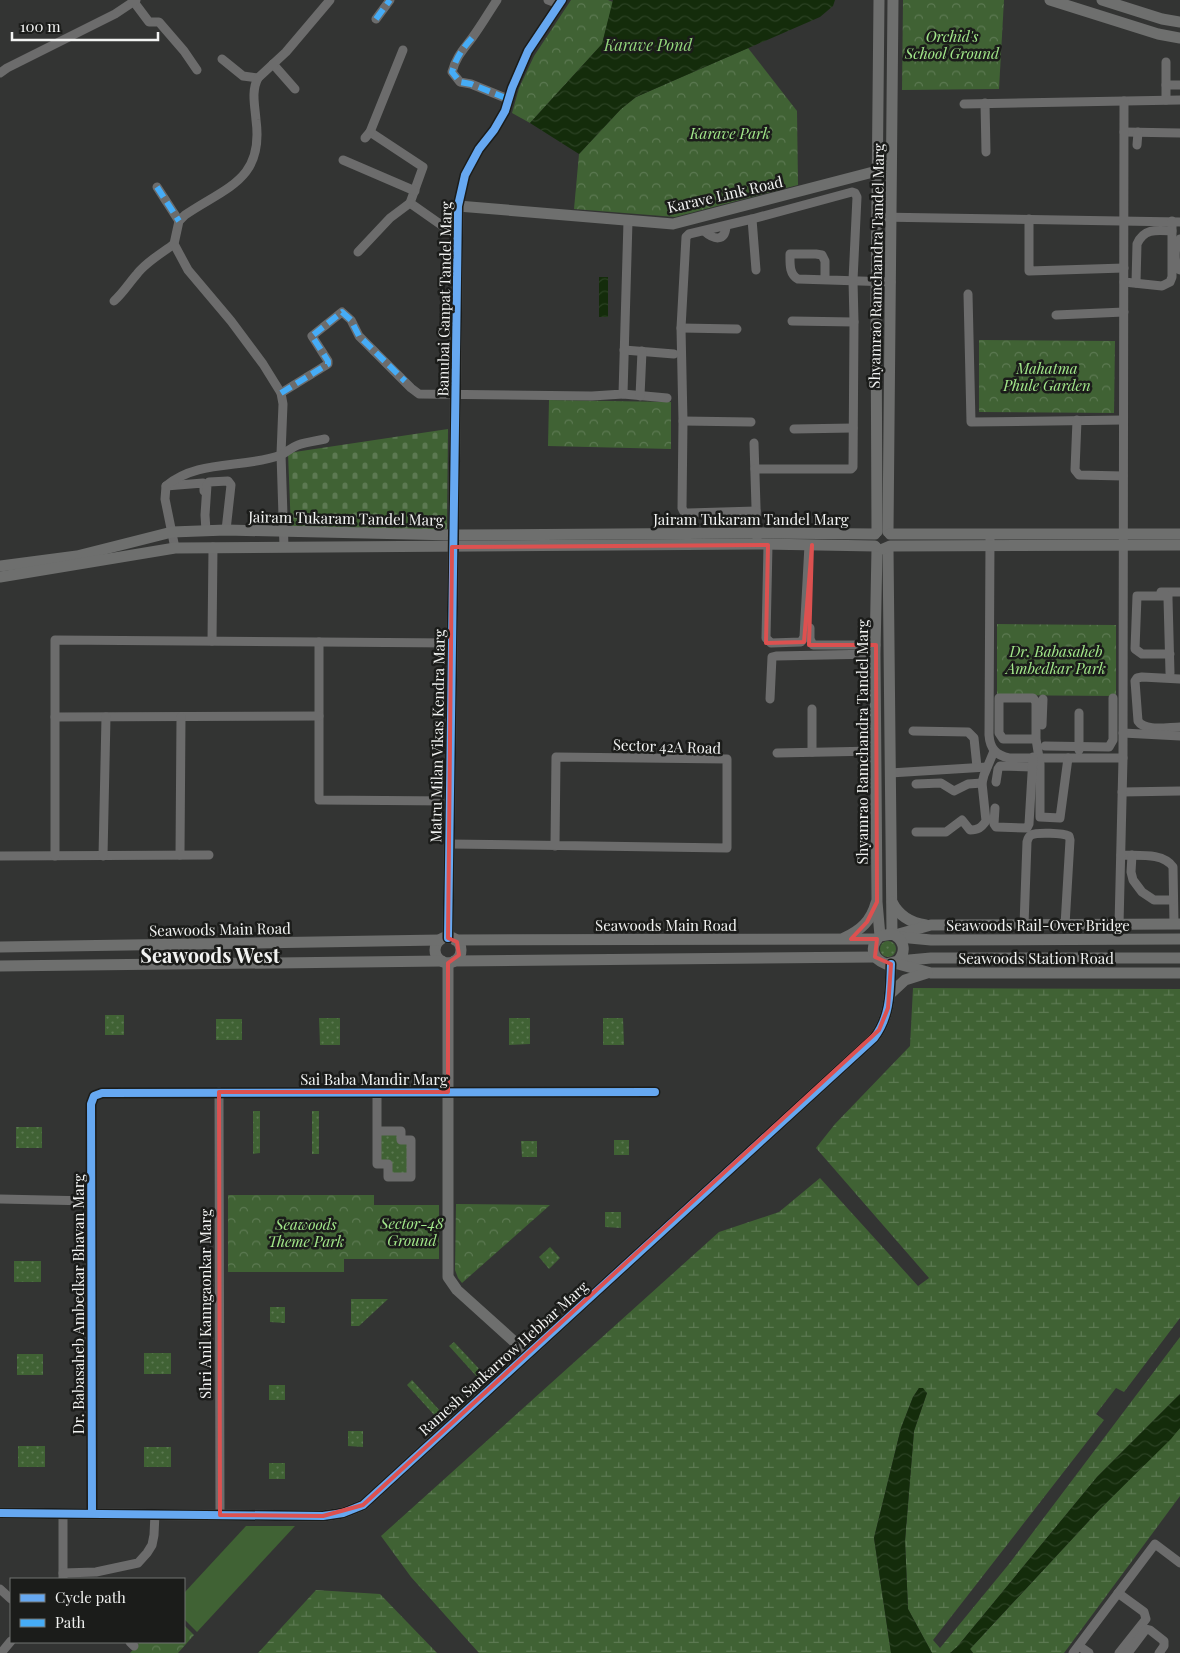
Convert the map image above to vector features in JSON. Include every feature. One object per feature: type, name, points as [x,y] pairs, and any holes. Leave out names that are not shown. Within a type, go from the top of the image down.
[{"type":"street","points":[[284,547],[281,454],[283,404],[281,393],[263,364],[231,321],[188,270],[174,244],[179,221],[185,215],[230,188],[250,168],[257,139],[254,99],[255,83],[330,0]]},
{"type":"street","points":[[376,19],[390,0]]},
{"type":"street","points":[[497,0],[472,38],[461,50],[452,72],[460,82],[471,84],[508,99]]},
{"type":"street","points":[[548,0],[561,2]]},
{"type":"street","name":"Shyamrao Ramchandra Tandel Marg","points":[[878,0],[876,282],[894,935]]},
{"type":"street","name":"Shyamrao Ramchandra Tandel Marg","points":[[878,937],[876,650],[883,540],[891,282],[893,0]]},
{"type":"street","points":[[1050,0],[1158,34],[1180,38]]},
{"type":"street","points":[[1102,0],[1162,19],[1180,22]]},
{"type":"street","points":[[0,73],[116,14],[135,1],[149,22],[159,22],[184,51],[197,70]]},
{"type":"street","name":"Banubai Ganpat Tandel Marg","points":[[453,541],[458,206],[465,175],[479,149],[494,130],[505,111],[508,99],[528,52],[561,2]]},
{"type":"street","points":[[358,252],[390,218],[410,203],[416,191],[422,167],[367,135],[403,50]]},
{"type":"street","points":[[222,58],[243,76],[258,78]]},
{"type":"street","points":[[1166,62],[1166,100]]},
{"type":"street","points":[[273,64],[295,89]]},
{"type":"street","points":[[1166,85],[1180,85]]},
{"type":"street","points":[[964,104],[1180,100]]},
{"type":"street","points":[[1119,925],[1123,758],[1124,101]]},
{"type":"street","points":[[986,103],[986,152]]},
{"type":"street","points":[[1124,132],[1180,133]]},
{"type":"street","points":[[1137,145],[1138,132]]},
{"type":"street","points":[[343,160],[416,191]]},
{"type":"street","name":"Karave Link Road","points":[[458,206],[673,224],[877,171]]},
{"type":"street","points":[[157,187],[179,221]]},
{"type":"street","points":[[755,469],[850,469],[854,465],[853,280],[857,197],[855,193],[852,192],[690,234],[686,237],[682,328],[683,511],[688,514],[756,511]]},
{"type":"street","points":[[410,203],[457,236]]},
{"type":"street","points":[[877,217],[1124,221],[1174,225]]},
{"type":"street","points":[[752,219],[756,270]]},
{"type":"street","points":[[1029,219],[1029,271],[1124,268]]},
{"type":"street","points":[[623,394],[628,221]]},
{"type":"street","points":[[1124,282],[1162,286],[1170,282],[1172,276],[1174,225]]},
{"type":"street","points":[[1136,283],[1137,244],[1139,239],[1146,232],[1174,225]]},
{"type":"street","points":[[1180,239],[1177,243],[1175,262],[1180,270]]},
{"type":"street","points":[[114,301],[124,292],[141,269],[174,244]]},
{"type":"street","points":[[825,280],[825,261],[822,255],[790,254],[793,276],[798,280],[891,282]]},
{"type":"street","points":[[968,294],[970,422],[1124,420]]},
{"type":"street","points":[[281,393],[328,364],[312,336],[342,312],[351,320],[359,336],[415,391],[423,395],[592,396],[623,394],[667,398]]},
{"type":"street","points":[[1056,315],[1124,312]]},
{"type":"street","points":[[792,321],[854,322]]},
{"type":"street","points":[[682,328],[737,329]]},
{"type":"street","points":[[624,350],[674,354]]},
{"type":"street","points":[[640,396],[642,351]]},
{"type":"street","points":[[1077,420],[1075,470],[1077,474],[1123,476]]},
{"type":"street","points":[[683,422],[751,422]]},
{"type":"street","points":[[794,429],[853,428]]},
{"type":"street","points":[[166,486],[176,478],[194,470],[248,462],[281,454],[297,446],[325,439]]},
{"type":"street","points":[[754,443],[756,511],[761,541],[766,638],[771,643],[801,642],[804,637],[810,545]]},
{"type":"street","points":[[205,531],[207,485],[209,482],[228,481],[230,485],[226,530]]},
{"type":"street","points":[[166,486],[204,484],[205,531]]},
{"type":"street","points":[[166,486],[166,499],[175,548]]},
{"type":"street","name":"Jairam Tukaram Tandel Marg","points":[[0,566],[76,556],[172,532],[226,530],[453,541]]},
{"type":"street","name":"Jairam Tukaram Tandel Marg","points":[[1123,540],[1180,534]]},
{"type":"street","name":"Jairam Tukaram Tandel Marg","points":[[761,541],[810,545],[883,540]]},
{"type":"street","points":[[990,540],[989,740],[994,751],[1001,756],[1009,758],[1123,758]]},
{"type":"street","name":"Jairam Tukaram Tandel Marg","points":[[0,577],[175,548],[284,547],[453,541],[1123,540],[1180,545]]},
{"type":"street","name":"Matru Milan Vikas Kendra Marg","points":[[448,940],[453,541]]},
{"type":"street","points":[[810,545],[810,642],[813,645],[876,650]]},
{"type":"street","points":[[212,641],[213,547]]},
{"type":"street","points":[[1123,593],[1180,592]]},
{"type":"street","points":[[1123,673],[1175,674],[1170,654],[1168,596],[1139,595],[1137,596],[1135,619],[1135,649],[1146,654],[1170,654]]},
{"type":"street","points":[[1123,619],[1135,619]]},
{"type":"street","points":[[55,856],[55,640],[452,643]]},
{"type":"street","points":[[319,642],[319,800],[450,801]]},
{"type":"street","points":[[770,699],[772,658],[776,656],[876,650]]},
{"type":"street","points":[[1180,679],[1142,677],[1137,678],[1135,681],[1138,721],[1140,725],[1146,727],[1180,727]]},
{"type":"street","points":[[989,698],[1033,698],[1036,702],[1036,739],[1040,764],[1040,817],[1058,819],[1061,816],[1068,758]]},
{"type":"street","points":[[999,698],[999,733],[1001,737],[1003,739],[1036,739]]},
{"type":"street","points":[[1045,746],[1106,747],[1111,745],[1113,740],[1112,698]]},
{"type":"street","points":[[1043,699],[1042,741],[1045,746]]},
{"type":"street","points":[[812,709],[812,752]]},
{"type":"street","points":[[1079,713],[1079,758]]},
{"type":"street","points":[[55,717],[319,716]]},
{"type":"street","points":[[103,856],[106,717]]},
{"type":"street","points":[[180,855],[181,717]]},
{"type":"street","points":[[913,731],[968,732],[974,738],[977,767]]},
{"type":"street","points":[[1122,733],[1180,736]]},
{"type":"street","points":[[995,808],[994,824],[996,827],[1027,828],[1029,824],[1033,767],[1045,746]]},
{"type":"street","points":[[777,753],[876,751]]},
{"type":"street","points":[[916,832],[946,832],[962,820],[970,830],[978,830],[986,821],[982,783],[994,751]]},
{"type":"street","name":"Sector 42A Road","points":[[450,844],[555,846],[727,848],[728,759],[556,757],[555,846]]},
{"type":"street","points":[[996,782],[1000,766],[1033,767]]},
{"type":"street","points":[[890,773],[987,767]]},
{"type":"street","points":[[916,784],[941,784],[954,791],[968,784],[982,783]]},
{"type":"street","points":[[1122,792],[1180,791]]},
{"type":"street","points":[[1024,925],[1026,842],[1033,834],[1064,834],[1069,836],[1070,840],[1065,925]]},
{"type":"street","points":[[892,902],[900,914],[918,924],[1177,924],[1173,900],[1172,864],[1162,857],[1121,854]]},
{"type":"street","points":[[0,856],[208,855]]},
{"type":"street","points":[[1132,855],[1130,872],[1133,880],[1142,892],[1154,900],[1173,900]]},
{"type":"street","points":[[842,939],[857,931],[867,922],[877,902]]},
{"type":"street","points":[[931,925],[894,935],[878,937],[873,948],[876,957],[882,962],[931,958],[1180,958]]},
{"type":"street","points":[[894,935],[900,940],[904,948],[901,958],[894,962]]},
{"type":"street","name":"Seawoods Rail-Over Bridge","points":[[894,935],[931,940],[1180,939]]},
{"type":"street","name":"Seawoods Main Road","points":[[0,947],[448,940],[842,939],[878,937]]},
{"type":"street","points":[[448,940],[460,950],[459,956],[448,962],[437,957],[435,951],[436,945],[448,940]]},
{"type":"street","points":[[0,966],[876,957]]},
{"type":"street","points":[[448,962],[448,1277],[457,1290],[528,1354]]},
{"type":"street","name":"Seawoods Station Road","points":[[894,962],[931,973],[1180,972]]},
{"type":"street","name":"Ramesh Sankarrow Hebbar Marg","points":[[0,1513],[323,1516],[343,1513],[363,1505],[874,1038],[883,1023],[888,1008],[894,962]]},
{"type":"street","points":[[890,994],[905,980],[918,974],[931,973]]},
{"type":"street","name":"Sai Baba Mandir Marg","points":[[94,1096],[102,1093],[219,1092],[655,1092]]},
{"type":"street","name":"Shri Anil Kanngaonkar Marg","points":[[219,1092],[220,1515]]},
{"type":"street","points":[[377,1092],[377,1131],[377,1164],[388,1164],[388,1177],[411,1177],[411,1140],[401,1140],[400,1131],[377,1131]]},
{"type":"street","name":"Dr. Babasaheb Ambedkar Bhavan Marg","points":[[92,1513],[91,1104],[94,1096]]},
{"type":"street","points":[[0,1199],[91,1201]]},
{"type":"street","points":[[63,1513],[63,1576],[96,1572],[138,1563],[148,1553],[152,1545],[156,1514]]},
{"type":"street","points":[[1089,1653],[1076,1649],[1155,1544],[1180,1563]]},
{"type":"street","points":[[0,1589],[10,1598]]},
{"type":"street","points":[[1118,1593],[1146,1615],[1146,1619],[1119,1653]]},
{"type":"street","points":[[1128,1653],[1146,1629],[1164,1641],[1164,1646],[1158,1653]]},
{"type":"street","points":[[1,1653],[10,1642]]},
{"type":"highlighted area","points":[[768,545],[766,643],[804,642],[812,545],[809,645],[876,645],[877,902],[867,922],[851,939],[877,939],[875,957],[891,964],[888,1008],[879,1030],[363,1505],[323,1516],[220,1515],[219,1092],[448,1092],[448,963],[459,955],[457,942],[448,938],[452,547]]},
{"type":"green space","points":[[571,0],[608,0],[613,2],[602,44],[530,123],[512,113],[519,88],[534,56]]},
{"type":"green space","name":"Orchid's School Ground","points":[[903,0],[1004,0],[999,89],[902,90]]},
{"type":"green space","name":"Karave Park","points":[[748,48],[797,111],[798,185],[675,217],[574,209],[579,154],[621,109],[636,97]]},
{"type":"green space","name":"Mahatma Phule Garden","points":[[979,340],[1115,341],[1114,413],[979,412]]},
{"type":"green space","points":[[549,400],[671,402],[671,449],[548,446]]},
{"type":"green space","points":[[448,429],[447,529],[291,530],[288,453]]},
{"type":"green space","name":"Dr. Babasaheb Ambedkar Park","points":[[997,624],[1116,625],[1116,696],[997,695]]},
{"type":"green space","points":[[888,941],[896,949],[888,957],[880,949]]},
{"type":"green space","points":[[913,988],[1180,989],[1180,1318],[1124,1392],[1116,1388],[1096,1414],[1104,1420],[933,1640],[940,1648],[1009,1564],[1180,1337],[1180,1394],[1097,1477],[957,1647],[950,1653],[932,1653],[908,1609],[905,1541],[914,1431],[927,1393],[919,1388],[913,1397],[901,1428],[874,1538],[891,1653],[479,1653],[411,1577],[381,1536],[719,1232],[779,1212],[820,1178],[918,1286],[929,1278],[816,1148],[835,1124],[910,1046]]},
{"type":"green space","points":[[105,1015],[124,1015],[124,1035],[105,1035]]},
{"type":"green space","points":[[319,1018],[340,1018],[340,1045],[320,1045]]},
{"type":"green space","points":[[509,1018],[530,1018],[530,1044],[509,1045]]},
{"type":"green space","points":[[603,1018],[623,1018],[624,1045],[603,1045]]},
{"type":"green space","points":[[216,1019],[242,1019],[242,1040],[216,1040]]},
{"type":"green space","points":[[253,1111],[260,1111],[260,1153],[253,1154]]},
{"type":"green space","points":[[312,1111],[319,1111],[319,1154],[312,1154]]},
{"type":"green space","points":[[16,1127],[42,1127],[42,1148],[16,1148]]},
{"type":"green space","points":[[377,1131],[401,1131],[401,1140],[411,1140],[411,1177],[388,1177],[388,1164],[377,1164]]},
{"type":"green space","points":[[614,1140],[629,1140],[629,1155],[614,1155]]},
{"type":"green space","points":[[521,1141],[537,1141],[537,1157],[522,1157]]},
{"type":"green space","name":"Seawoods Theme Park","points":[[228,1195],[374,1195],[374,1205],[439,1205],[439,1259],[344,1259],[344,1272],[228,1272]]},
{"type":"green space","points":[[456,1204],[550,1205],[462,1283],[455,1270]]},
{"type":"green space","points":[[605,1212],[621,1212],[621,1228],[605,1227]]},
{"type":"green space","points":[[550,1247],[560,1258],[549,1269],[539,1257]]},
{"type":"green space","points":[[14,1261],[41,1261],[41,1282],[14,1282]]},
{"type":"green space","points":[[351,1299],[388,1299],[359,1326],[351,1326]]},
{"type":"green space","points":[[270,1307],[285,1307],[285,1323],[270,1322]]},
{"type":"green space","points":[[454,1342],[483,1373],[478,1378],[449,1346]]},
{"type":"green space","points":[[144,1353],[171,1353],[171,1374],[144,1374]]},
{"type":"green space","points":[[17,1354],[43,1354],[43,1375],[17,1375]]},
{"type":"green space","points":[[412,1380],[441,1412],[436,1417],[407,1385]]},
{"type":"green space","points":[[269,1385],[285,1385],[285,1400],[269,1400]]},
{"type":"green space","points":[[1180,1428],[1180,1496],[1064,1653],[973,1653],[970,1649],[1100,1509]]},
{"type":"green space","points":[[348,1431],[363,1431],[363,1447],[348,1446]]},
{"type":"green space","points":[[18,1446],[45,1446],[45,1467],[18,1467]]},
{"type":"green space","points":[[144,1447],[171,1447],[171,1467],[144,1467]]},
{"type":"green space","points":[[269,1463],[285,1463],[285,1479],[269,1479]]},
{"type":"green space","points":[[246,1526],[295,1526],[197,1632],[185,1620],[185,1592]]},
{"type":"green space","points":[[316,1590],[380,1594],[437,1653],[258,1653]]},
{"type":"green space","points":[[185,1626],[194,1635],[178,1653],[130,1653],[139,1643],[185,1643]]},
{"type":"water","name":"Karave Pond","points":[[613,0],[835,0],[833,6],[820,17],[636,97],[621,109],[579,154],[530,123],[602,44]]},
{"type":"water","points":[[599,277],[608,277],[608,317],[599,317]]},
{"type":"water","points":[[919,1388],[923,1388],[927,1393],[914,1431],[905,1541],[908,1609],[932,1653],[891,1653],[874,1538],[901,1428],[913,1397]]},
{"type":"water","points":[[1180,1394],[1180,1428],[1171,1439],[1100,1509],[970,1649],[973,1653],[950,1653],[957,1647],[1097,1477]]},
{"type":"marked path","points":[[376,19],[390,0]]},
{"type":"marked path","points":[[472,38],[455,62],[452,72],[460,82],[471,84],[508,99]]},
{"type":"marked path","points":[[157,187],[179,221]]},
{"type":"marked path","points":[[281,393],[328,364],[312,336],[342,312],[351,320],[359,336],[405,381]]},
{"type":"cycle path","points":[[448,938],[458,206],[465,175],[479,149],[494,130],[505,111],[512,88],[528,51],[562,0]]},
{"type":"cycle path","points":[[0,1513],[323,1516],[343,1513],[363,1505],[874,1038],[880,1030],[887,1012],[891,964]]},
{"type":"cycle path","points":[[92,1513],[91,1104],[94,1096],[102,1093],[655,1092]]},
{"type":"district","name":"Seawoods West","points":[[210,954]]},
{"type":"park label","name":"Sector-48 Ground","points":[[412,1232]]}]
